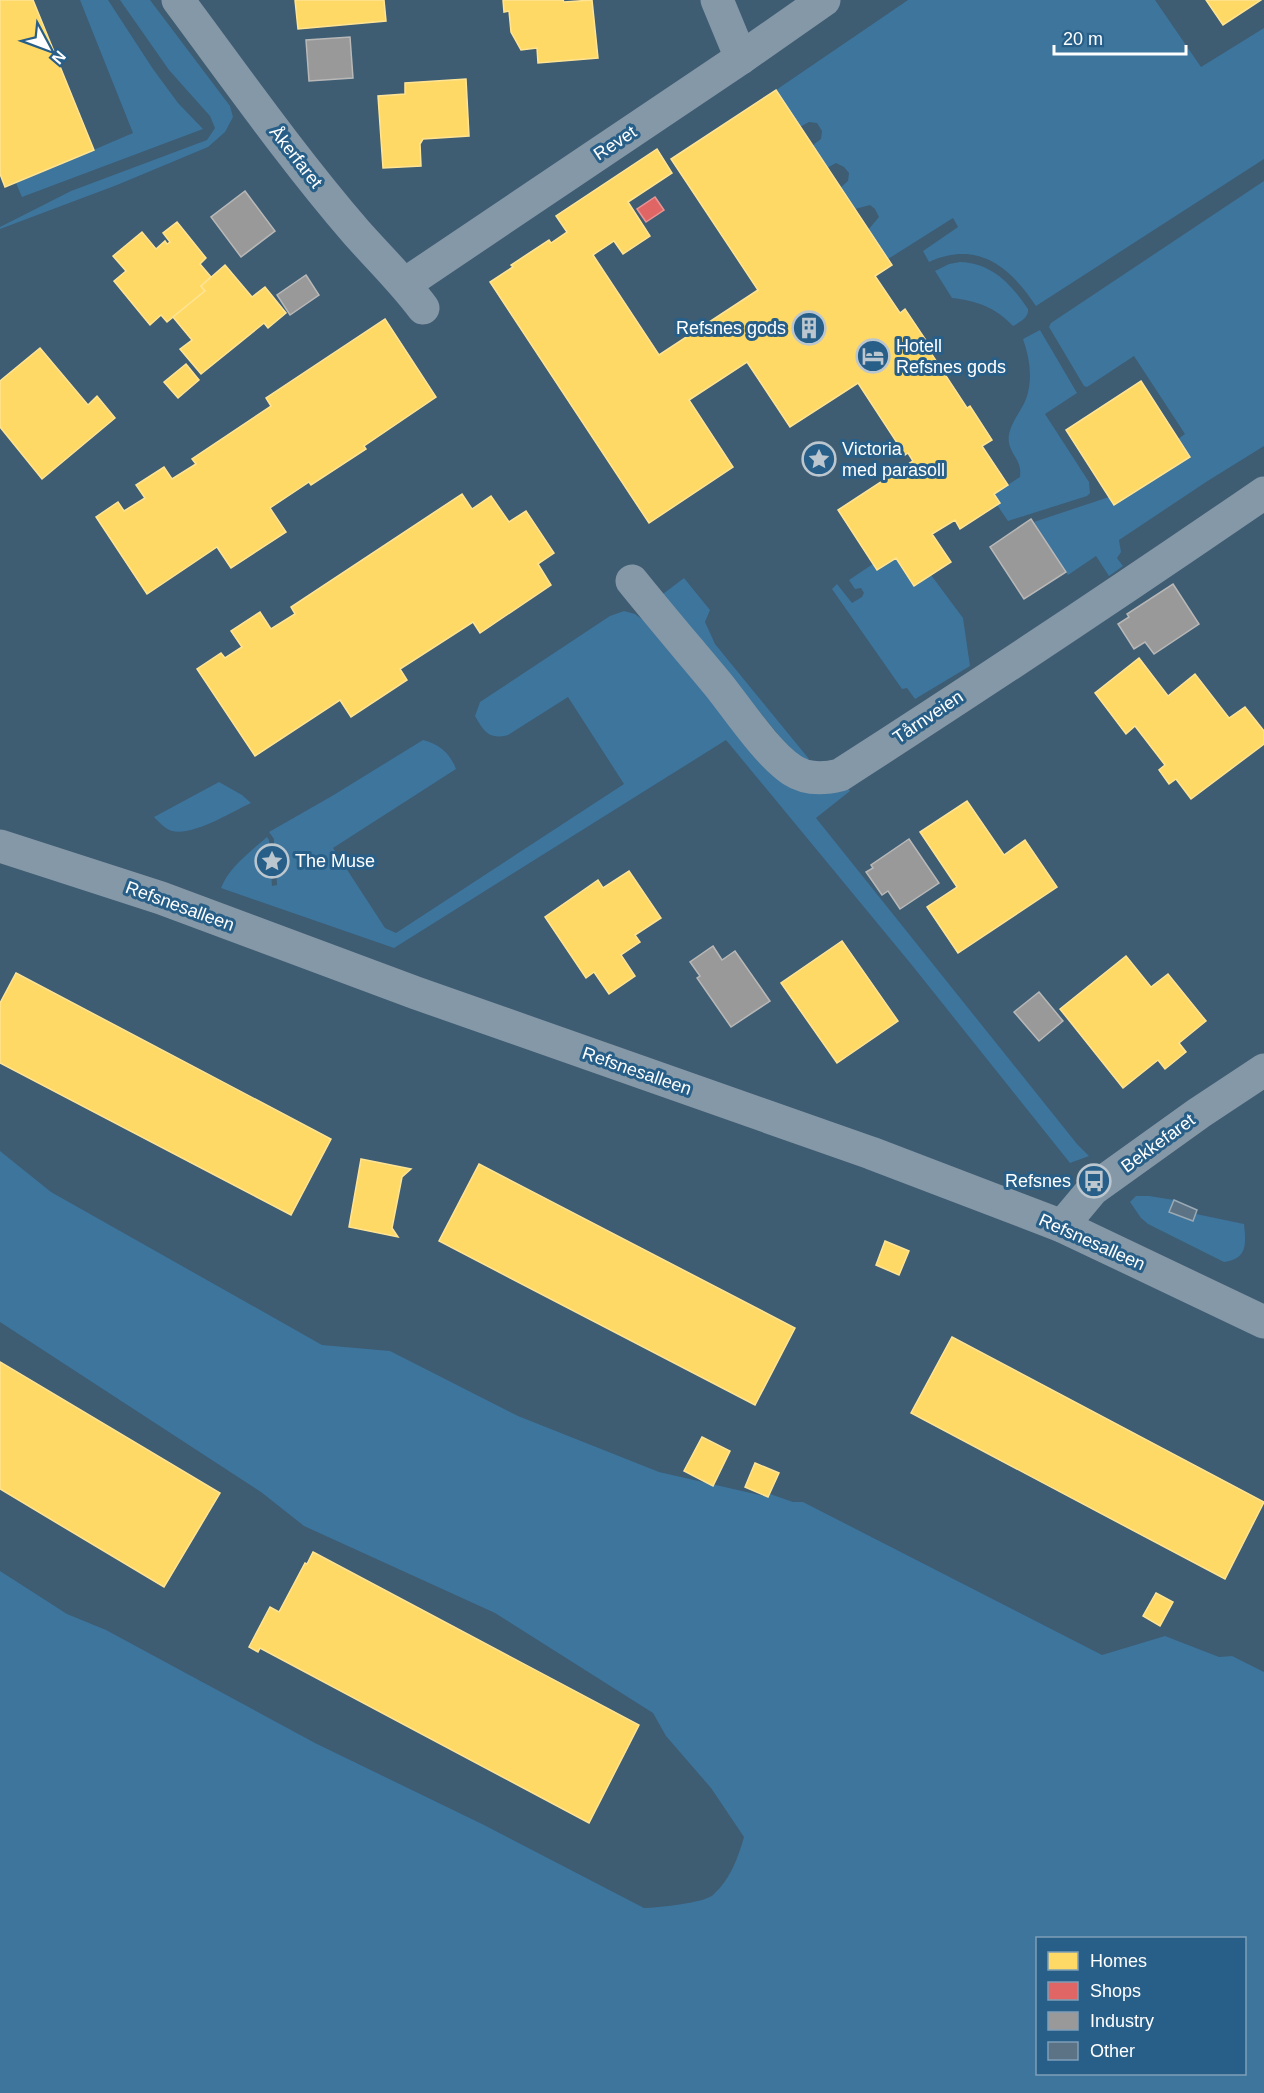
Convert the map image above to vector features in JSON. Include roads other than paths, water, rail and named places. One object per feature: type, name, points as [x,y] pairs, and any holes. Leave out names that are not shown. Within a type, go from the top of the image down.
[{"type":"street","name":"Åkerfaret","points":[[178,0],[357,233],[414,296]]},
{"type":"street","points":[[717,0],[741,58]]},
{"type":"street","name":"Revet","points":[[414,296],[824,0]]},
{"type":"street","name":"Tårnveien","points":[[632,581],[776,755],[792,770],[800,774],[828,778],[840,775],[1030,652],[1264,493]]},
{"type":"street","name":"Refsnesalleen","points":[[0,846],[161,898],[416,993],[871,1153],[1062,1226],[1264,1322]]},
{"type":"street","name":"Bekkefaret","points":[[1062,1226],[1093,1189],[1199,1113],[1264,1070]]},
{"type":"place","name":"Refsnes gods","points":[[809,328]]},
{"type":"place","name":"Hotell Refsnes gods","points":[[873,356]]},
{"type":"place","name":"Victoria med parasoll","points":[[819,459]]},
{"type":"place","name":"The Muse","points":[[272,861]]},
{"type":"place","name":"Refsnes","points":[[1094,1181]]}]
